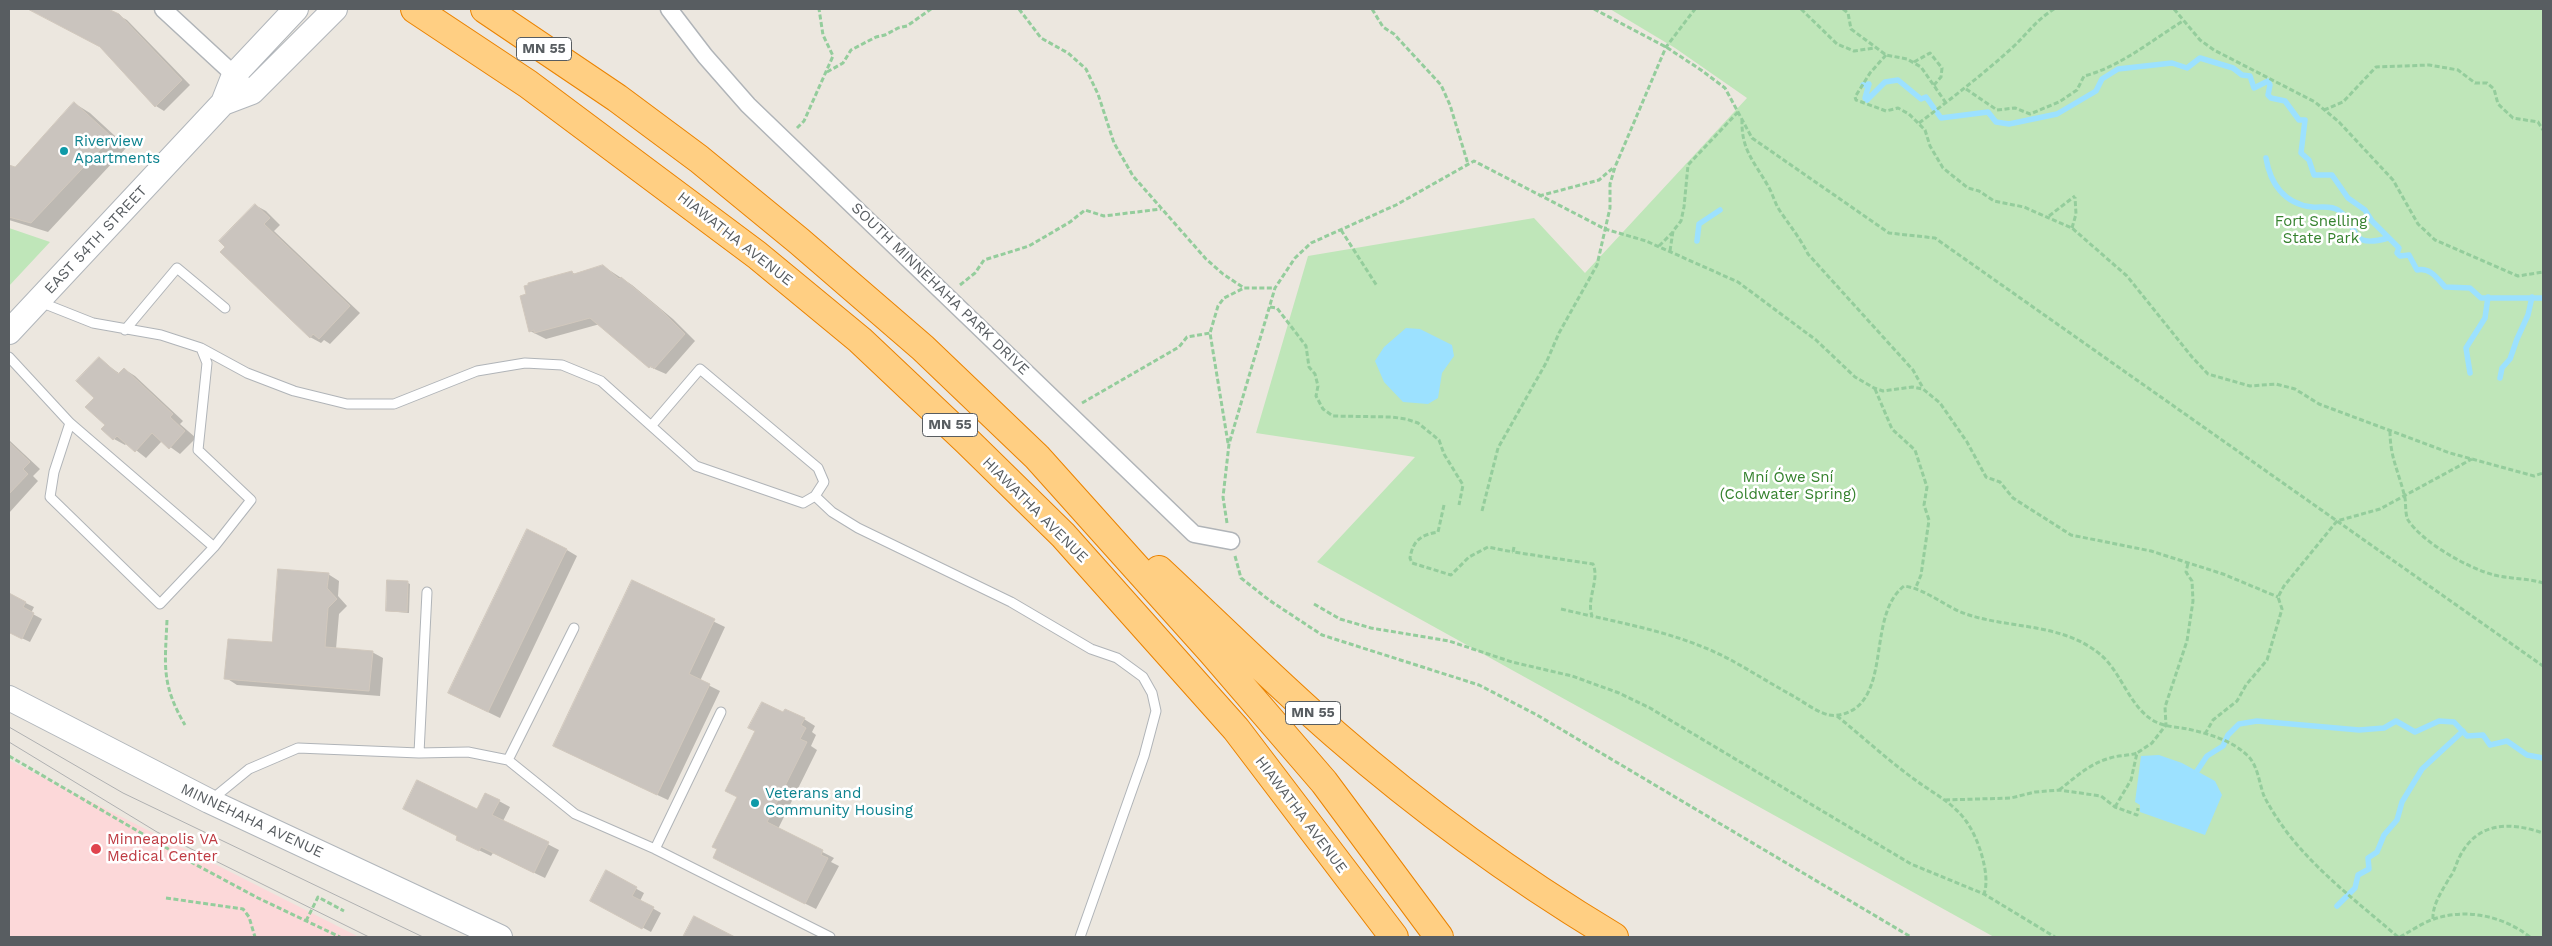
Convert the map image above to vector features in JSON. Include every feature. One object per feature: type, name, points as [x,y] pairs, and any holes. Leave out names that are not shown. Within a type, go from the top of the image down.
[{"type":"highway","name":"HIAWATHA AVENUE","points":[[415,9],[528,84],[757,255],[860,340],[967,441],[1062,536],[1236,729],[1394,937]]},
{"type":"highway","name":"MN 55","points":[[485,9],[617,98],[706,166],[799,241],[923,348],[1037,457],[1336,735],[1460,833],[1545,895],[1614,937]]},
{"type":"highway","points":[[1037,457],[1212,652],[1324,782],[1439,937]]},
{"type":"street","points":[[163,9],[252,92]]},
{"type":"street","name":"EAST 54TH STREET","points":[[9,332],[223,103],[234,75],[296,9]]},
{"type":"street","name":"EAST 54TH STREET","points":[[223,103],[252,92],[335,9]]},
{"type":"street","name":"SOUTH MINNEHAHA PARK DRIVE","points":[[669,9],[705,56],[748,105],[1194,534],[1231,541]]},
{"type":"street","name":"MINNEHAHA AVENUE","points":[[9,698],[209,801],[500,937]]},
{"type":"lane","points":[[125,330],[177,268],[225,308]]},
{"type":"lane","points":[[38,301],[93,323],[161,335],[201,348],[247,373],[294,391],[347,404],[394,404],[477,371],[525,363],[562,365],[601,381],[696,466],[803,503],[815,496],[824,482],[818,468],[700,369],[652,426]]},
{"type":"lane","points":[[70,423],[54,472],[50,497],[160,604],[214,547],[251,500],[198,450],[207,363],[201,348]]},
{"type":"lane","points":[[9,357],[70,423],[214,547]]},
{"type":"lane","points":[[815,496],[832,512],[858,528],[1011,602],[1091,649],[1117,658],[1143,677],[1152,693],[1156,711],[1144,756],[1080,937]]},
{"type":"lane","points":[[419,753],[427,592]]},
{"type":"lane","points":[[508,760],[574,628]]},
{"type":"lane","points":[[655,848],[722,712]]},
{"type":"lane","points":[[209,801],[249,769],[298,748],[419,753],[468,752],[508,760],[575,814],[655,848],[830,937]]},
{"type":"path","points":[[796,128],[804,121],[833,56],[823,35],[819,9]]},
{"type":"path","points":[[827,73],[843,63],[851,50],[876,37],[907,26],[931,9]]},
{"type":"path","points":[[1019,9],[1041,38],[1068,53],[1086,69],[1098,94],[1119,151],[1133,176],[1206,258],[1244,288]]},
{"type":"path","points":[[1372,9],[1383,27],[1394,34],[1441,85],[1450,105],[1468,164]]},
{"type":"path","points":[[1594,9],[1666,47],[1725,88],[1752,138],[1889,233],[1935,238],[2543,666]]},
{"type":"path","points":[[1482,511],[1498,448],[1546,363],[1559,333],[1596,265],[1605,229],[1615,167],[1666,47],[1694,9]]},
{"type":"path","points":[[1801,9],[1837,44],[1854,51],[1875,48]]},
{"type":"path","points":[[1843,9],[1848,14],[1851,29],[1875,48],[1886,55],[1914,62],[1921,67],[1946,103]]},
{"type":"path","points":[[1919,123],[1966,88],[2013,47],[2036,20],[2054,9]]},
{"type":"path","points":[[2174,9],[2200,40],[2214,50],[2315,102],[2338,122],[2393,180],[2418,224],[2434,240],[2518,276],[2543,272]]},
{"type":"path","points":[[1966,88],[1997,110],[2015,108],[2030,114],[2058,102],[2077,90],[2084,76],[2097,73],[2123,59],[2183,21]]},
{"type":"path","points":[[1914,62],[1930,53],[1937,60],[1942,68],[1940,77],[1933,86]]},
{"type":"path","points":[[1886,55],[1870,73],[1855,97],[1856,100],[1886,111],[1898,108],[1910,114],[1925,130],[1936,158],[1955,180],[1994,201],[2024,207],[2049,216],[2072,228],[2127,276],[2192,357],[2208,374],[2250,386],[2276,384],[2295,389],[2319,404],[2472,459],[2534,476],[2543,473]]},
{"type":"path","points":[[2324,110],[2343,102],[2376,67],[2429,65],[2458,70],[2475,83],[2487,84],[2494,89],[2498,104],[2503,111],[2512,118],[2538,122],[2543,130]]},
{"type":"path","points":[[1670,251],[1674,232],[1680,221],[1684,206],[1688,165],[1738,112]]},
{"type":"path","points":[[1742,118],[1741,137],[1748,155],[1808,254],[1908,364],[1924,389],[1940,402],[1967,442],[1986,477],[2000,482],[2013,498],[2071,535],[2152,551],[2278,597]]},
{"type":"path","points":[[1911,937],[1537,715],[1479,685],[1322,635],[1269,600],[1241,578],[1231,541],[1223,498],[1228,444],[1275,288],[1295,258],[1311,243],[1396,205],[1474,161],[1605,229],[1659,246],[1738,282],[1816,340],[1855,377],[1874,388],[1882,391],[1912,387],[1924,389]]},
{"type":"path","points":[[1539,196],[1598,180],[1615,167]]},
{"type":"path","points":[[2049,216],[2075,196],[2076,214],[2072,228]]},
{"type":"path","points":[[963,282],[975,272],[984,260],[1029,246],[1070,222],[1085,210],[1104,216],[1162,209]]},
{"type":"path","points":[[1341,230],[1377,286]]},
{"type":"path","points":[[1659,246],[1674,232]]},
{"type":"path","points":[[1228,444],[1210,333],[1218,306],[1224,298],[1244,288],[1275,288]]},
{"type":"path","points":[[1270,307],[1276,308],[1306,346],[1310,366],[1315,374],[1318,386],[1316,396],[1323,409],[1333,416],[1406,419],[1428,430],[1439,440],[1444,454],[1463,486],[1459,505]]},
{"type":"path","points":[[1087,398],[1146,368],[1179,347],[1187,337],[1210,333]]},
{"type":"path","points":[[1874,388],[1892,429],[1915,450],[1927,487],[1924,505],[1929,520],[1921,575],[1916,587]]},
{"type":"path","points":[[2390,431],[2390,452],[2405,498],[2408,519],[2438,549],[2496,576],[2530,579],[2543,583]]},
{"type":"path","points":[[2205,734],[2213,720],[2237,702],[2246,685],[2267,660],[2282,609],[2278,597],[2284,586],[2337,521],[2380,509],[2405,498],[2472,459]]},
{"type":"path","points":[[1444,505],[1438,532],[1422,536],[1415,542],[1410,558],[1412,563],[1451,575],[1469,557],[1488,547],[1593,564],[1596,570],[1589,608],[1592,616]]},
{"type":"path","points":[[1513,552],[1514,547]]},
{"type":"path","points":[[2059,790],[2082,770],[2111,757],[2126,756],[2137,752],[2152,743],[2166,725],[2165,707],[2187,641],[2193,601],[2192,581],[2186,572],[2188,563]]},
{"type":"path","points":[[1561,609],[1669,633],[1697,643],[1806,704],[1826,714],[1837,716],[1850,712],[1862,702],[1870,688],[1887,612],[1895,593],[1904,586],[1916,587],[1949,607],[1970,615],[2056,632],[2090,647],[2103,656],[2145,713],[2154,721],[2230,742],[2248,756],[2257,772],[2264,795],[2286,832],[2310,860],[2399,937],[2434,919],[2461,913],[2484,915],[2507,923],[2530,937]]},
{"type":"path","points":[[1314,604],[1340,619],[1449,641],[1512,662],[1572,676],[1619,693],[1650,708],[1911,864],[1984,894],[2055,937]]},
{"type":"path","points":[[167,620],[165,678],[174,706],[185,725]]},
{"type":"path","points":[[1837,716],[1918,782],[1944,800],[1967,821],[1980,850],[1987,879],[1984,894]]},
{"type":"path","points":[[2115,807],[2131,780],[2137,752]]},
{"type":"path","points":[[9,756],[189,861],[340,937]]},
{"type":"path","points":[[1944,800],[2011,798],[2035,792],[2059,790],[2101,796],[2115,807],[2137,815],[2138,808]]},
{"type":"path","points":[[2434,919],[2433,913],[2437,900],[2460,856],[2478,835],[2485,830],[2508,825],[2518,825],[2543,833]]},
{"type":"path","points":[[166,898],[243,909],[249,917],[255,937]]},
{"type":"path","points":[[306,921],[318,898],[344,912]]},
{"type":"shaded area","name":"Minneapolis VA Medical Center","points":[[9,760],[359,937],[9,937]]},
{"type":"green space","name":"Mní Ówe Sní (Coldwater Spring)","points":[[1610,9],[2543,9],[2543,937],[1994,937],[1317,562],[1415,457],[1256,433],[1308,256],[1534,218],[1585,273],[1747,98],[1675,48]]},
{"type":"green space","points":[[9,228],[50,242],[9,286]]},
{"type":"water","points":[[1406,328],[1420,329],[1452,345],[1454,356],[1442,373],[1438,398],[1428,404],[1403,402],[1384,382],[1375,361],[1384,347]]},
{"type":"water","points":[[2159,755],[2182,763],[2215,781],[2222,795],[2205,835],[2140,812],[2140,805],[2135,802],[2141,756]]},
{"type":"building","points":[[28,9],[108,9],[119,14],[182,80],[155,107],[100,47]]},
{"type":"building","name":"Riverview Apartments","points":[[74,102],[112,137],[31,223],[9,217],[9,165],[15,167]]},
{"type":"building","points":[[255,204],[270,218],[264,224],[350,306],[319,339],[313,334],[310,338],[220,252],[225,247],[219,241]]},
{"type":"building","points":[[603,265],[619,279],[621,277],[662,311],[685,334],[654,369],[651,366],[649,368],[590,318],[534,333],[534,330],[529,332],[520,296],[526,294],[524,286],[528,285],[528,283],[572,271],[573,274]]},
{"type":"building","points":[[99,357],[118,374],[124,368],[173,414],[170,417],[185,431],[169,449],[152,433],[135,452],[117,436],[113,440],[101,429],[105,425],[85,407],[94,398],[76,381]]},
{"type":"building","points":[[9,442],[30,462],[23,469],[28,474],[9,494]]},
{"type":"building","points":[[527,529],[567,549],[488,712],[448,693]]},
{"type":"building","points":[[278,569],[329,573],[327,588],[337,599],[328,608],[325,647],[373,651],[369,691],[224,679],[228,639],[272,642]]},
{"type":"building","points":[[387,580],[408,581],[407,612],[386,611]]},
{"type":"building","points":[[632,580],[715,619],[689,674],[710,684],[657,795],[553,746]]},
{"type":"building","points":[[9,593],[26,602],[23,607],[34,613],[22,639],[10,633],[9,636]]},
{"type":"building","name":"Veterans and Community Housing","points":[[762,702],[783,712],[785,709],[805,718],[801,725],[806,728],[800,739],[807,742],[767,822],[823,850],[821,855],[828,858],[805,904],[713,858],[717,849],[712,847],[737,797],[725,791],[755,731],[748,728]]},
{"type":"building","points":[[417,780],[477,809],[485,793],[500,800],[492,815],[549,842],[534,873],[481,847],[479,851],[456,840],[457,836],[403,809]]},
{"type":"building","points":[[606,870],[637,887],[632,896],[654,907],[642,929],[590,901]]},
{"type":"building","points":[[694,916],[735,937],[683,937]]},
{"type":"waterway","points":[[1863,85],[1869,84],[1865,98],[1867,100],[1885,82],[1898,80],[1921,99],[1926,97],[1941,118],[1988,112],[1996,122],[2009,124],[2057,114],[2096,91],[2102,79],[2118,69],[2172,63],[2187,68],[2200,58],[2233,68],[2242,75],[2250,76],[2254,88],[2268,81],[2270,85],[2268,95],[2271,98],[2285,101],[2299,120],[2305,120],[2301,153],[2309,160],[2314,175],[2332,175],[2348,198],[2365,210],[2372,221],[2399,248],[2397,253],[2400,256],[2409,255],[2417,270],[2426,270],[2445,287],[2470,288],[2481,298],[2543,298]]},
{"type":"waterway","points":[[2266,158],[2275,184],[2286,197],[2302,205],[2335,208],[2350,222],[2356,234],[2366,241],[2388,238]]},
{"type":"waterway","points":[[1697,241],[1699,224],[1720,210]]},
{"type":"waterway","points":[[2470,373],[2466,348],[2485,318],[2488,297]]},
{"type":"waterway","points":[[2500,378],[2502,368],[2510,359],[2528,315],[2532,297]]},
{"type":"waterway","points":[[2197,771],[2207,756],[2223,746],[2228,735],[2239,724],[2257,721],[2359,730],[2384,728],[2396,721],[2415,732],[2439,721],[2454,722],[2467,736],[2483,735],[2490,745],[2507,741],[2527,755],[2543,758]]},
{"type":"waterway","points":[[2337,906],[2355,888],[2358,875],[2369,869],[2368,858],[2377,852],[2384,835],[2397,820],[2402,802],[2422,769],[2463,731]]},
{"type":"tram line","points":[[9,727],[123,793],[423,937]]},
{"type":"tram line","points":[[9,742],[157,832],[369,937]]},
{"type":"place","name":"Riverview Apartments","points":[[64,151]]},
{"type":"place","name":"Veterans and Community Housing","points":[[755,803]]},
{"type":"place","name":"Minneapolis VA Medical Center","points":[[96,849]]},
{"type":"park label","name":"Fort Snelling State Park","points":[[2321,230]]}]
